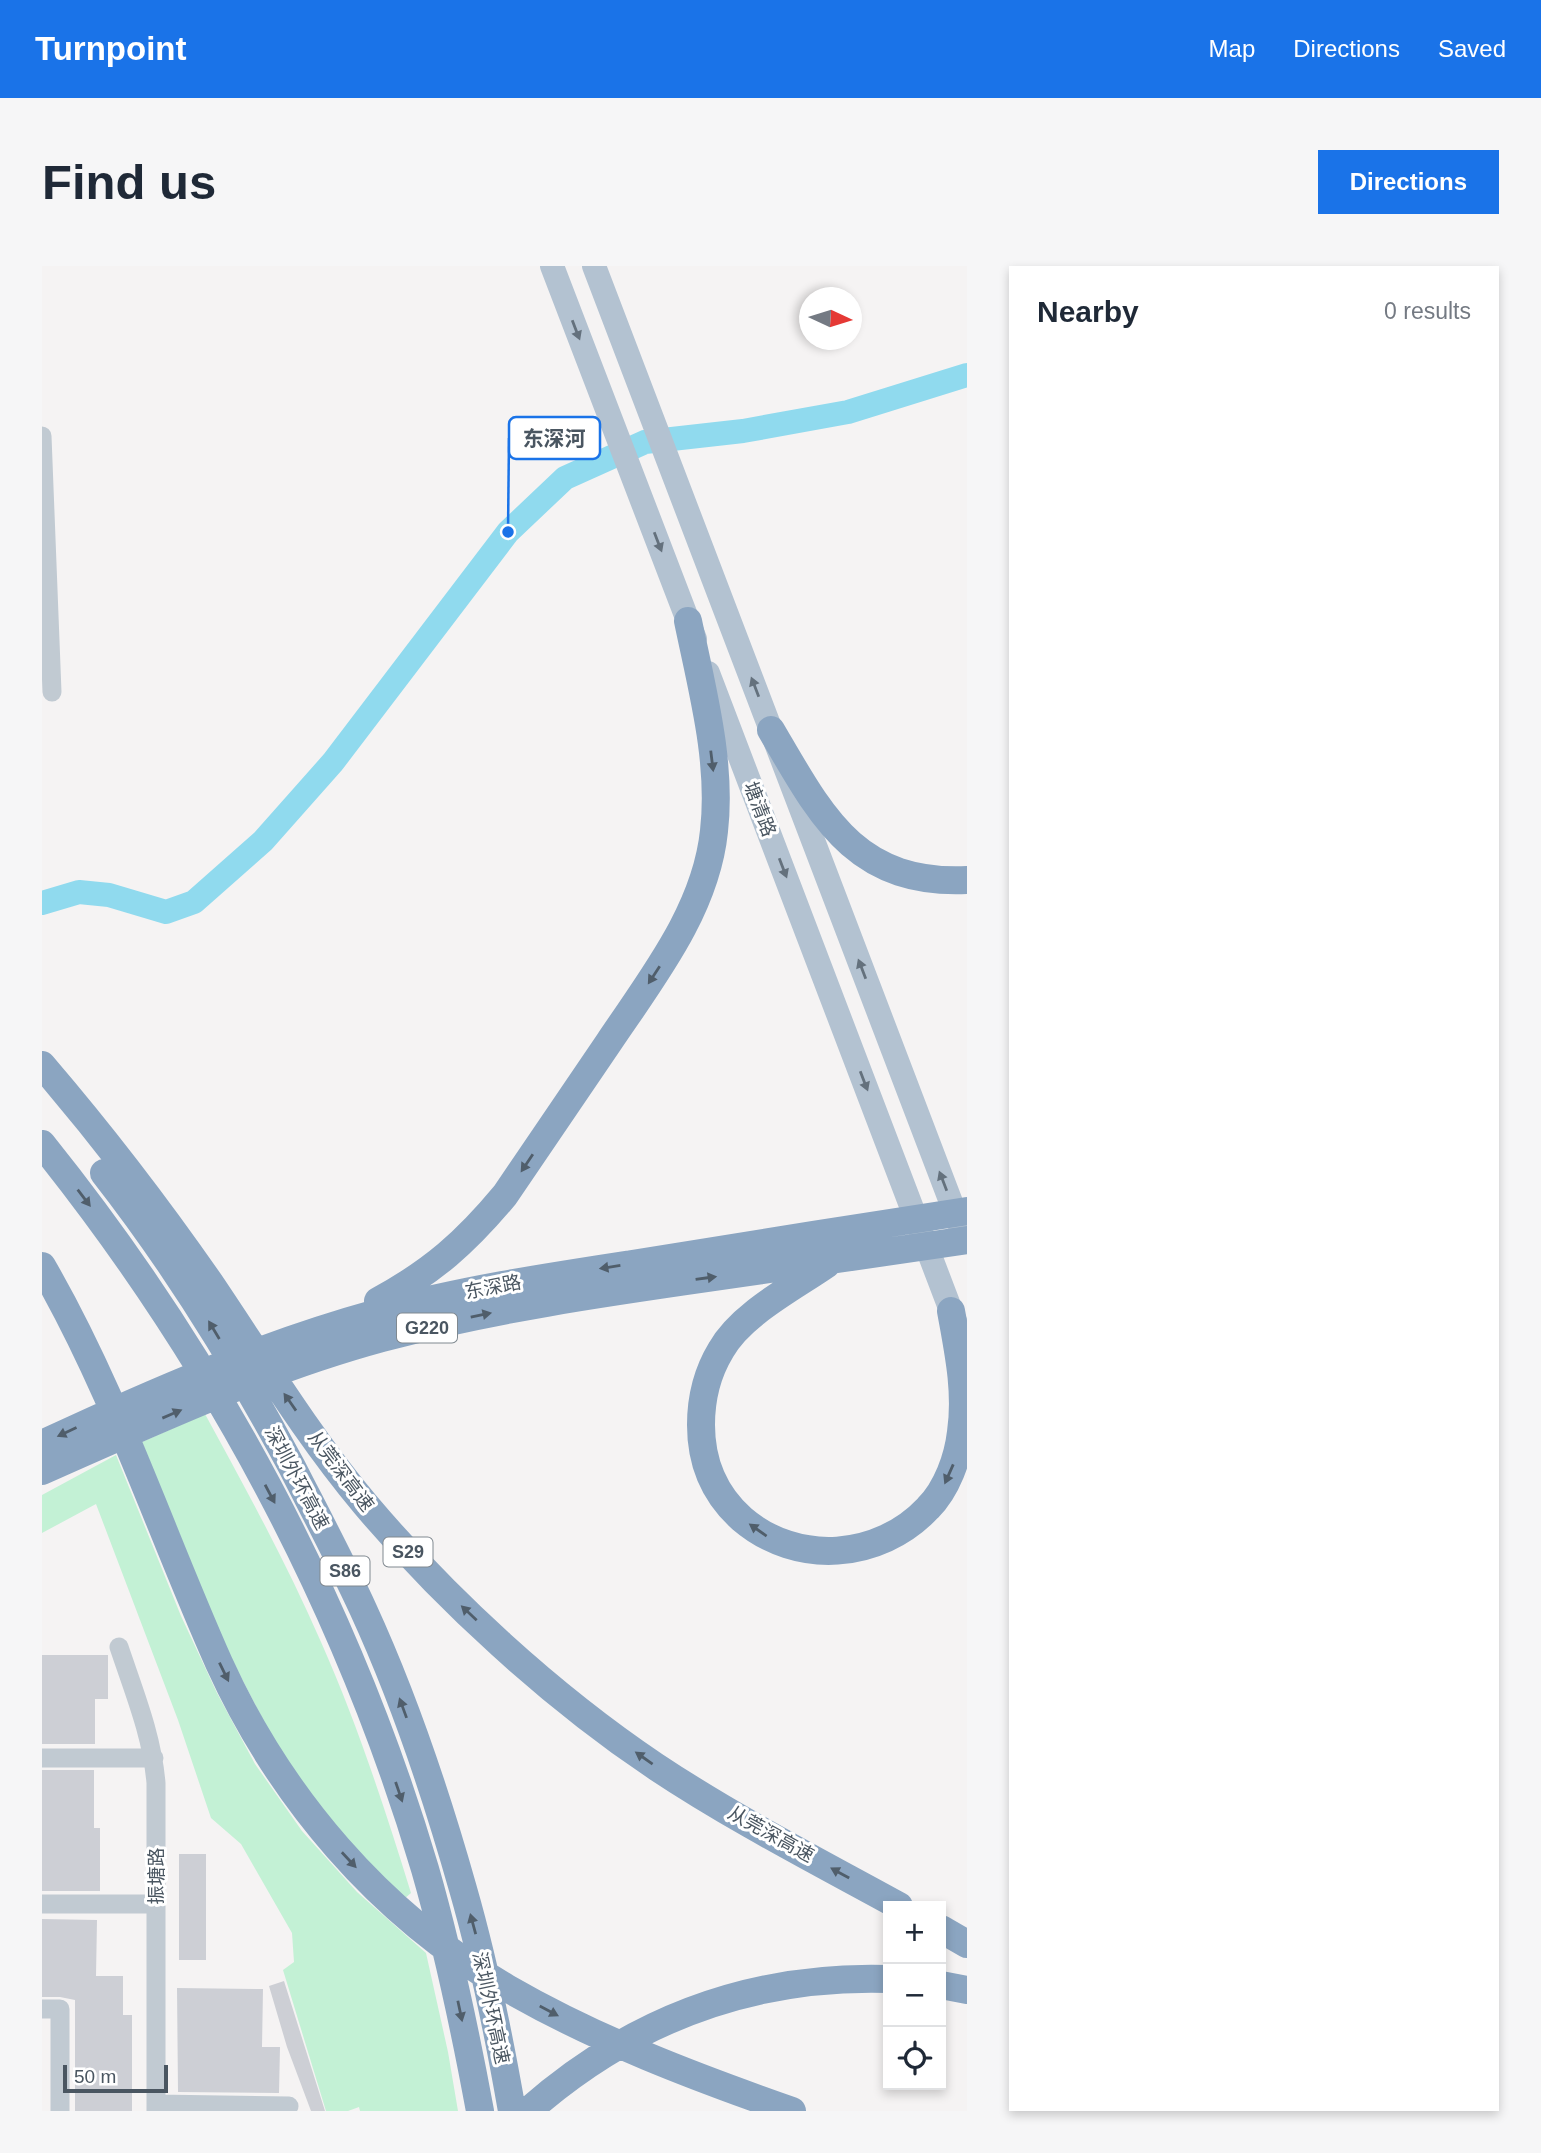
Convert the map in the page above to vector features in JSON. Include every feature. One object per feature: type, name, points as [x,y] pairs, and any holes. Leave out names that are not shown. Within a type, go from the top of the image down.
[{"type":"highway","points":[[333,1326],[408,1286],[437,1266],[484,1221],[505,1195],[656,972],[699,893],[709,861],[716,801],[709,730],[688,621]]},
{"type":"highway","points":[[771,730],[801,781],[830,822],[862,854],[901,874],[925,879],[967,880]]},
{"type":"highway","name":"从莞深高速","points":[[42,1065],[172,1231],[344,1477],[403,1547],[467,1611],[557,1693],[655,1765],[706,1798],[890,1901]]},
{"type":"highway","name":"深圳外环高速","points":[[42,1095],[115,1186],[200,1307],[275,1436],[364,1611],[421,1759],[459,1876],[487,1983],[512,2111]]},
{"type":"highway","name":"深圳外环高速","points":[[42,1144],[124,1252],[195,1359],[279,1510],[336,1626],[386,1755],[424,1867],[449,1961],[480,2111]]},
{"type":"highway","name":"东深路","points":[[42,1444],[144,1396],[210,1369],[333,1326],[417,1302],[513,1283],[967,1211]]},
{"type":"highway","name":"东深路","points":[[42,1471],[275,1373],[381,1339],[481,1314],[967,1240]]},
{"type":"highway","points":[[832,1260],[751,1317],[736,1331],[722,1348],[709,1375],[701,1403],[702,1454],[708,1473],[719,1493],[734,1511],[751,1527],[770,1539],[818,1552],[859,1549],[897,1534],[929,1508],[951,1472],[961,1432],[961,1371],[951,1311]]},
{"type":"highway","points":[[42,1266],[106,1392],[233,1692],[285,1781],[337,1847],[380,1893],[479,1971],[556,2015],[635,2050],[792,2111]]},
{"type":"highway","points":[[946,1932],[967,1944]]},
{"type":"highway","points":[[528,2111],[586,2065],[611,2049],[663,2022],[718,2001],[802,1983],[840,1979],[883,1979]]},
{"type":"highway","points":[[946,1986],[967,1990]]},
{"type":"main road","name":"塘清路","points":[[552,266],[967,1352]]},
{"type":"main road","name":"塘清路","points":[[594,266],[967,1245]]},
{"type":"street","points":[[42,436],[52,692]]},
{"type":"street","name":"振塘路","points":[[120,1647],[149,1736],[156,1783],[156,2108]]},
{"type":"street","points":[[42,1758],[154,1758]]},
{"type":"street","points":[[42,1904],[156,1904]]},
{"type":"street","points":[[42,2009],[60,2009],[60,2111]]},
{"type":"street","points":[[156,2108],[289,2106]]},
{"type":"green space","points":[[205,1414],[280,1555],[347,1704],[411,1893],[404,1899],[335,1828],[276,1745],[225,1646],[142,1442]]},
{"type":"green space","points":[[116,1455],[181,1616],[217,1693],[255,1764],[302,1831],[357,1892],[426,1953],[458,2111],[360,2111],[359,2107],[348,2111],[326,2111],[283,1970],[294,1962],[292,1933],[241,1844],[211,1818],[178,1720],[96,1504],[42,1533],[42,1495]]},
{"type":"building","points":[[42,1655],[108,1655],[108,1699],[95,1699],[95,1744],[42,1744]]},
{"type":"building","points":[[42,1770],[94,1770],[94,1828],[100,1828],[100,1891],[42,1891]]},
{"type":"building","points":[[179,1854],[206,1854],[206,1960],[179,1960]]},
{"type":"building","points":[[42,1919],[97,1920],[96,1976],[123,1976],[123,2015],[132,2015],[132,2111],[75,2111],[75,2000],[42,1997]]},
{"type":"building","points":[[284,1981],[325,2111],[311,2111],[287,2047],[269,1986]]},
{"type":"building","points":[[177,1988],[263,1989],[262,2047],[280,2047],[279,2093],[178,2092]]},
{"type":"waterway","points":[[42,903],[79,892],[109,895],[166,912],[194,902],[263,841],[333,762],[508,532],[565,478],[645,442],[743,431],[848,412],[967,375]]},
{"type":"place","name":"东深河","points":[[508,532]]}]
